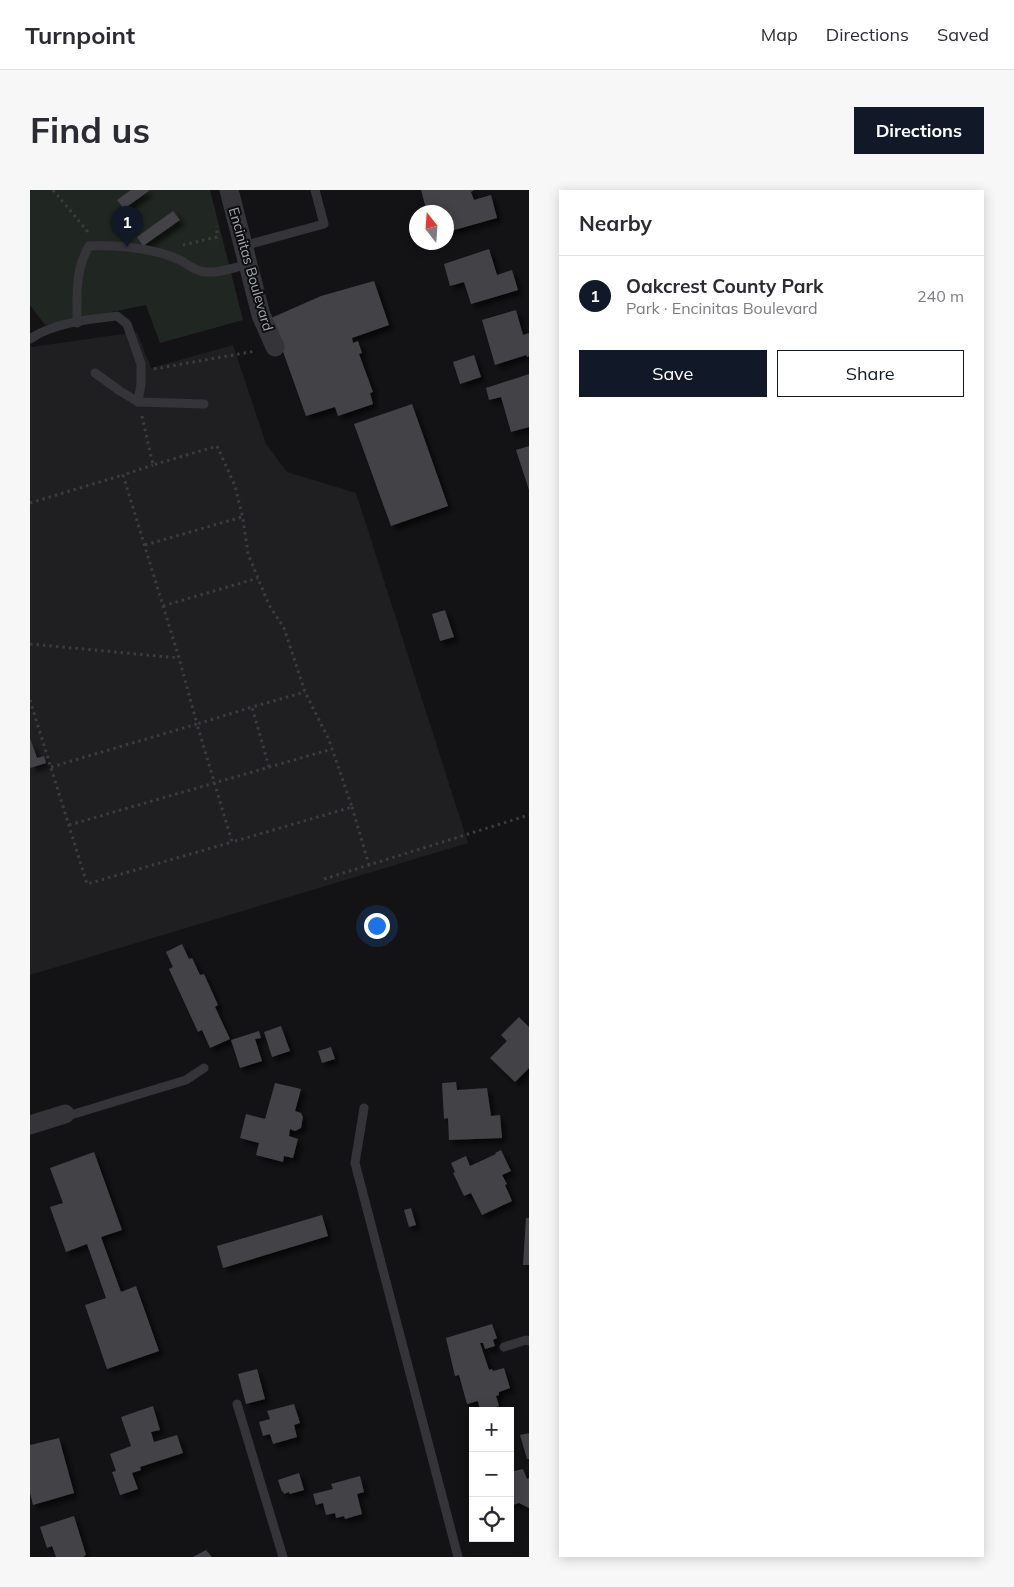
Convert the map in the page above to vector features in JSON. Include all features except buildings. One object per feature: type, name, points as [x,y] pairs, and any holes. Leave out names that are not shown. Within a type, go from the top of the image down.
[{"type":"street","name":"Encinitas Boulevard","points":[[229,190],[261,314],[275,347]]},
{"type":"street","points":[[30,1125],[65,1114]]},
{"type":"lane","points":[[77,322],[77,291],[82,259],[89,246],[107,245],[149,251],[177,259],[204,272],[222,271],[245,255],[324,224],[315,190]]},
{"type":"lane","points":[[30,339],[42,331],[96,318],[117,316],[127,324],[141,364],[138,402]]},
{"type":"lane","points":[[96,374],[138,402],[204,404]]},
{"type":"lane","points":[[65,1114],[74,1114],[186,1080],[204,1068]]},
{"type":"lane","points":[[364,1108],[355,1164],[458,1557]]},
{"type":"lane","points":[[504,1347],[526,1340],[529,1341]]},
{"type":"lane","points":[[237,1404],[283,1557]]},
{"type":"path","points":[[53,190],[92,237]]},
{"type":"path","points":[[176,247],[217,237],[217,220]]},
{"type":"path","points":[[141,372],[275,347]]},
{"type":"path","points":[[138,402],[153,465]]},
{"type":"path","points":[[30,503],[217,446],[235,486],[248,554],[269,604],[284,628],[305,692],[332,749],[369,865]]},
{"type":"path","points":[[123,475],[180,658],[197,724],[232,842]]},
{"type":"path","points":[[145,545],[242,517]]},
{"type":"path","points":[[163,606],[258,578]]},
{"type":"path","points":[[30,644],[180,658]]},
{"type":"path","points":[[51,767],[305,692]]},
{"type":"path","points":[[30,700],[87,884],[352,807]]},
{"type":"path","points":[[252,707],[269,767]]},
{"type":"path","points":[[69,825],[332,749]]},
{"type":"path","points":[[324,879],[529,815]]},
{"type":"shaded area","points":[[30,190],[210,190],[243,320],[160,343],[146,305],[45,325],[30,305]]},
{"type":"shaded area","points":[[137,332],[151,368],[233,345],[266,444],[287,472],[356,493],[468,843],[30,975],[30,344],[32,347]]},
{"type":"place","name":"Oakcrest County Park","points":[[127,247]]}]
